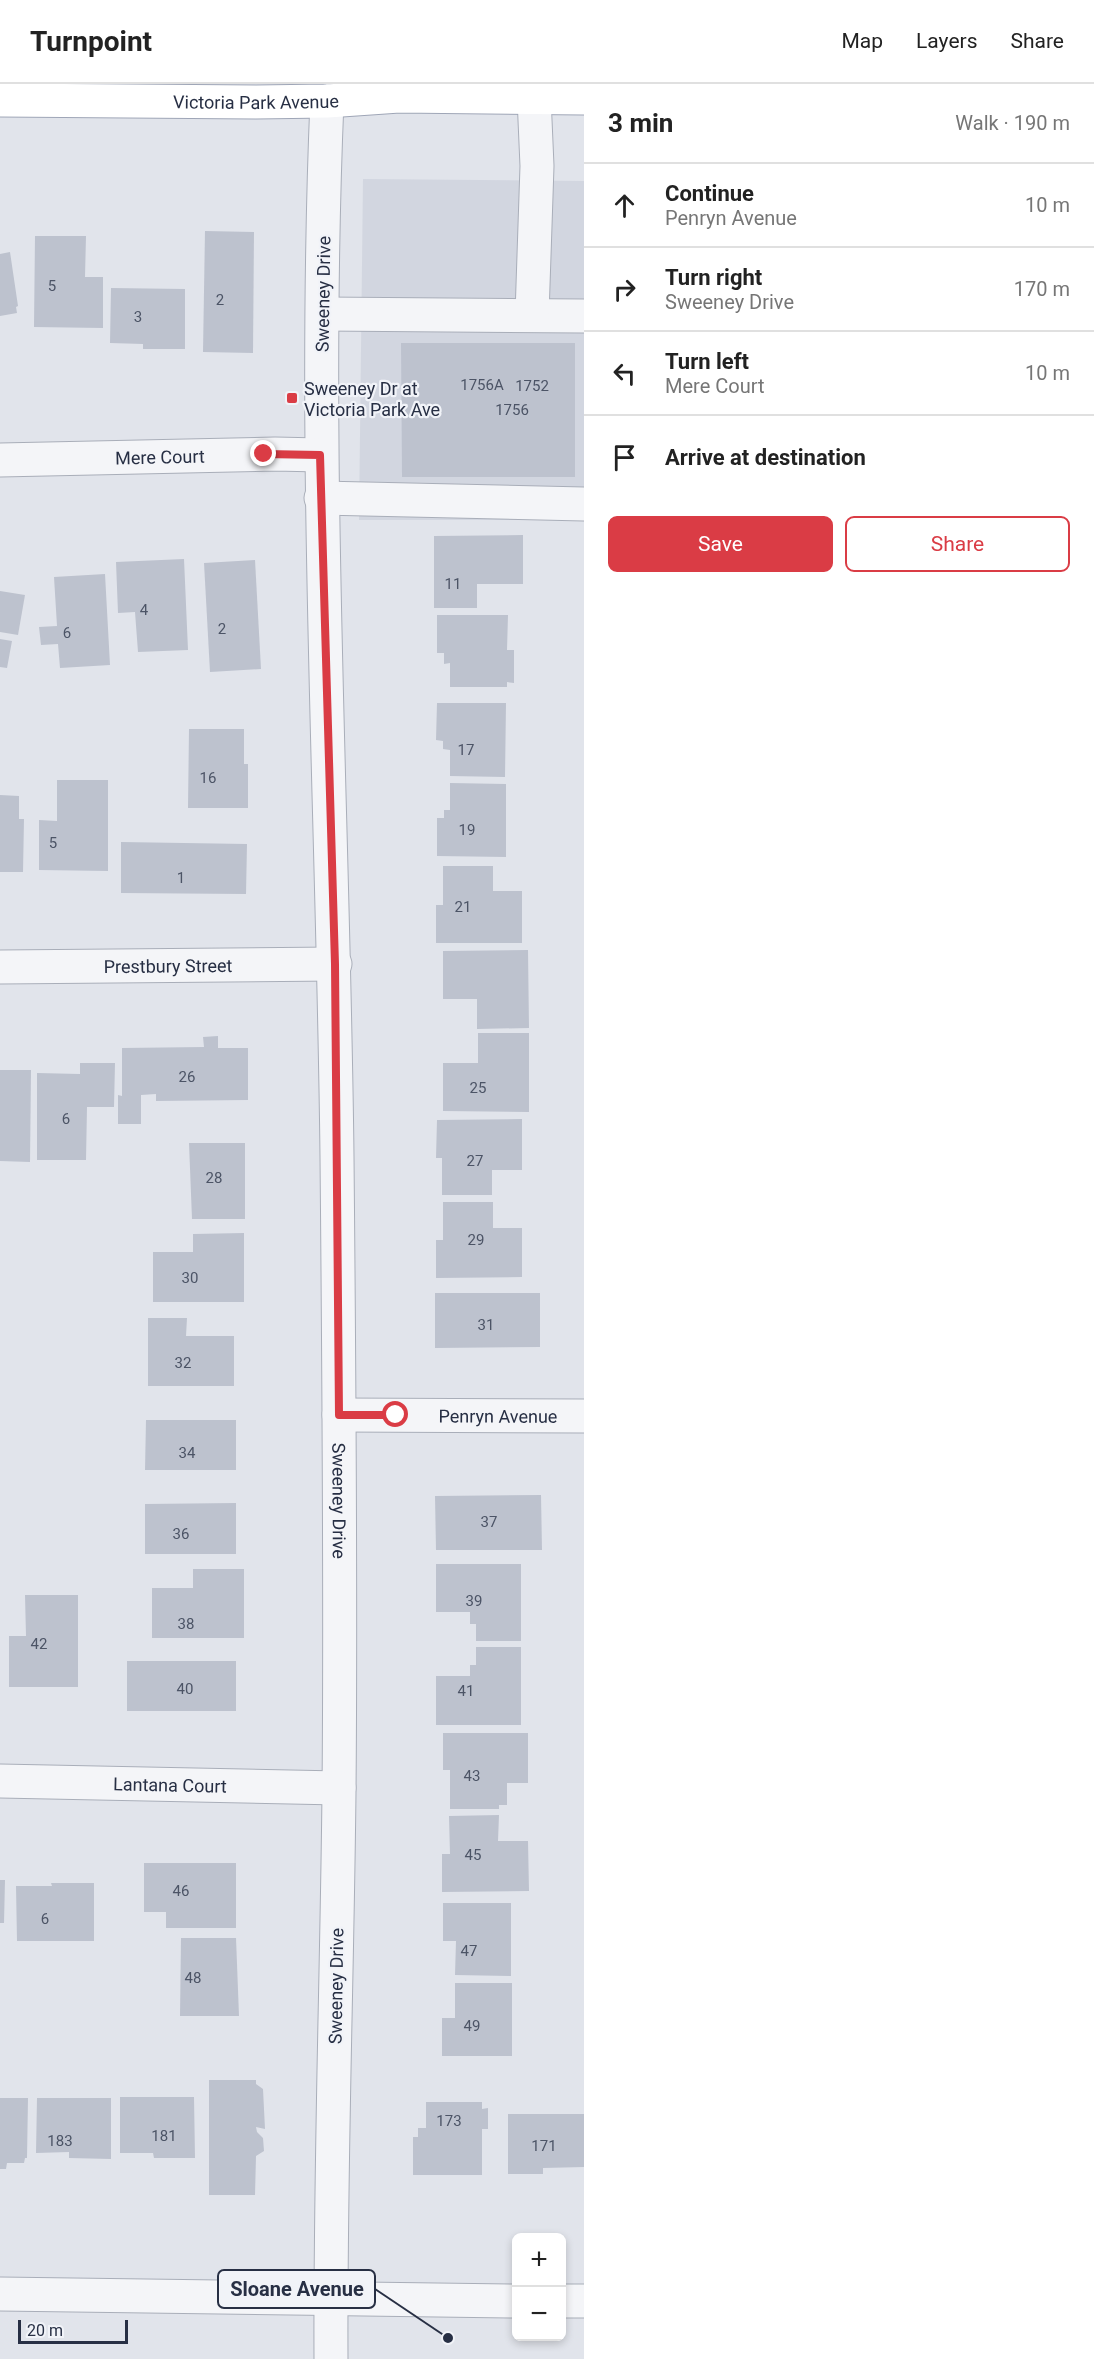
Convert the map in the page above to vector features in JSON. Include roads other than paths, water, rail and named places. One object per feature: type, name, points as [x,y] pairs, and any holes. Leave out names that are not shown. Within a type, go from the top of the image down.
[{"type":"main road","name":"Victoria Park Avenue","points":[[0,100],[327,101],[399,90],[556,94]]},
{"type":"street","points":[[532,315],[537,166],[556,94]]},
{"type":"street","name":"Sweeney Drive","points":[[327,101],[320,455],[335,964],[339,1415],[339,1788],[331,2359]]},
{"type":"street","points":[[323,314],[584,316]]},
{"type":"street","name":"Mere Court","points":[[0,460],[320,455]]},
{"type":"street","points":[[321,498],[584,504]]},
{"type":"street","name":"Prestbury Street","points":[[0,967],[335,964]]},
{"type":"street","name":"Penryn Avenue","points":[[339,1415],[584,1416]]},
{"type":"street","name":"Lantana Court","points":[[0,1781],[339,1788]]},
{"type":"street","points":[[0,2294],[512,2301]]},
{"type":"street","points":[[566,2301],[584,2301]]},
{"type":"place","name":"Sweeney Dr at Victoria Park Ave","points":[[292,398]]},
{"type":"place","name":"Sloane Avenue","points":[[448,2338]]}]
